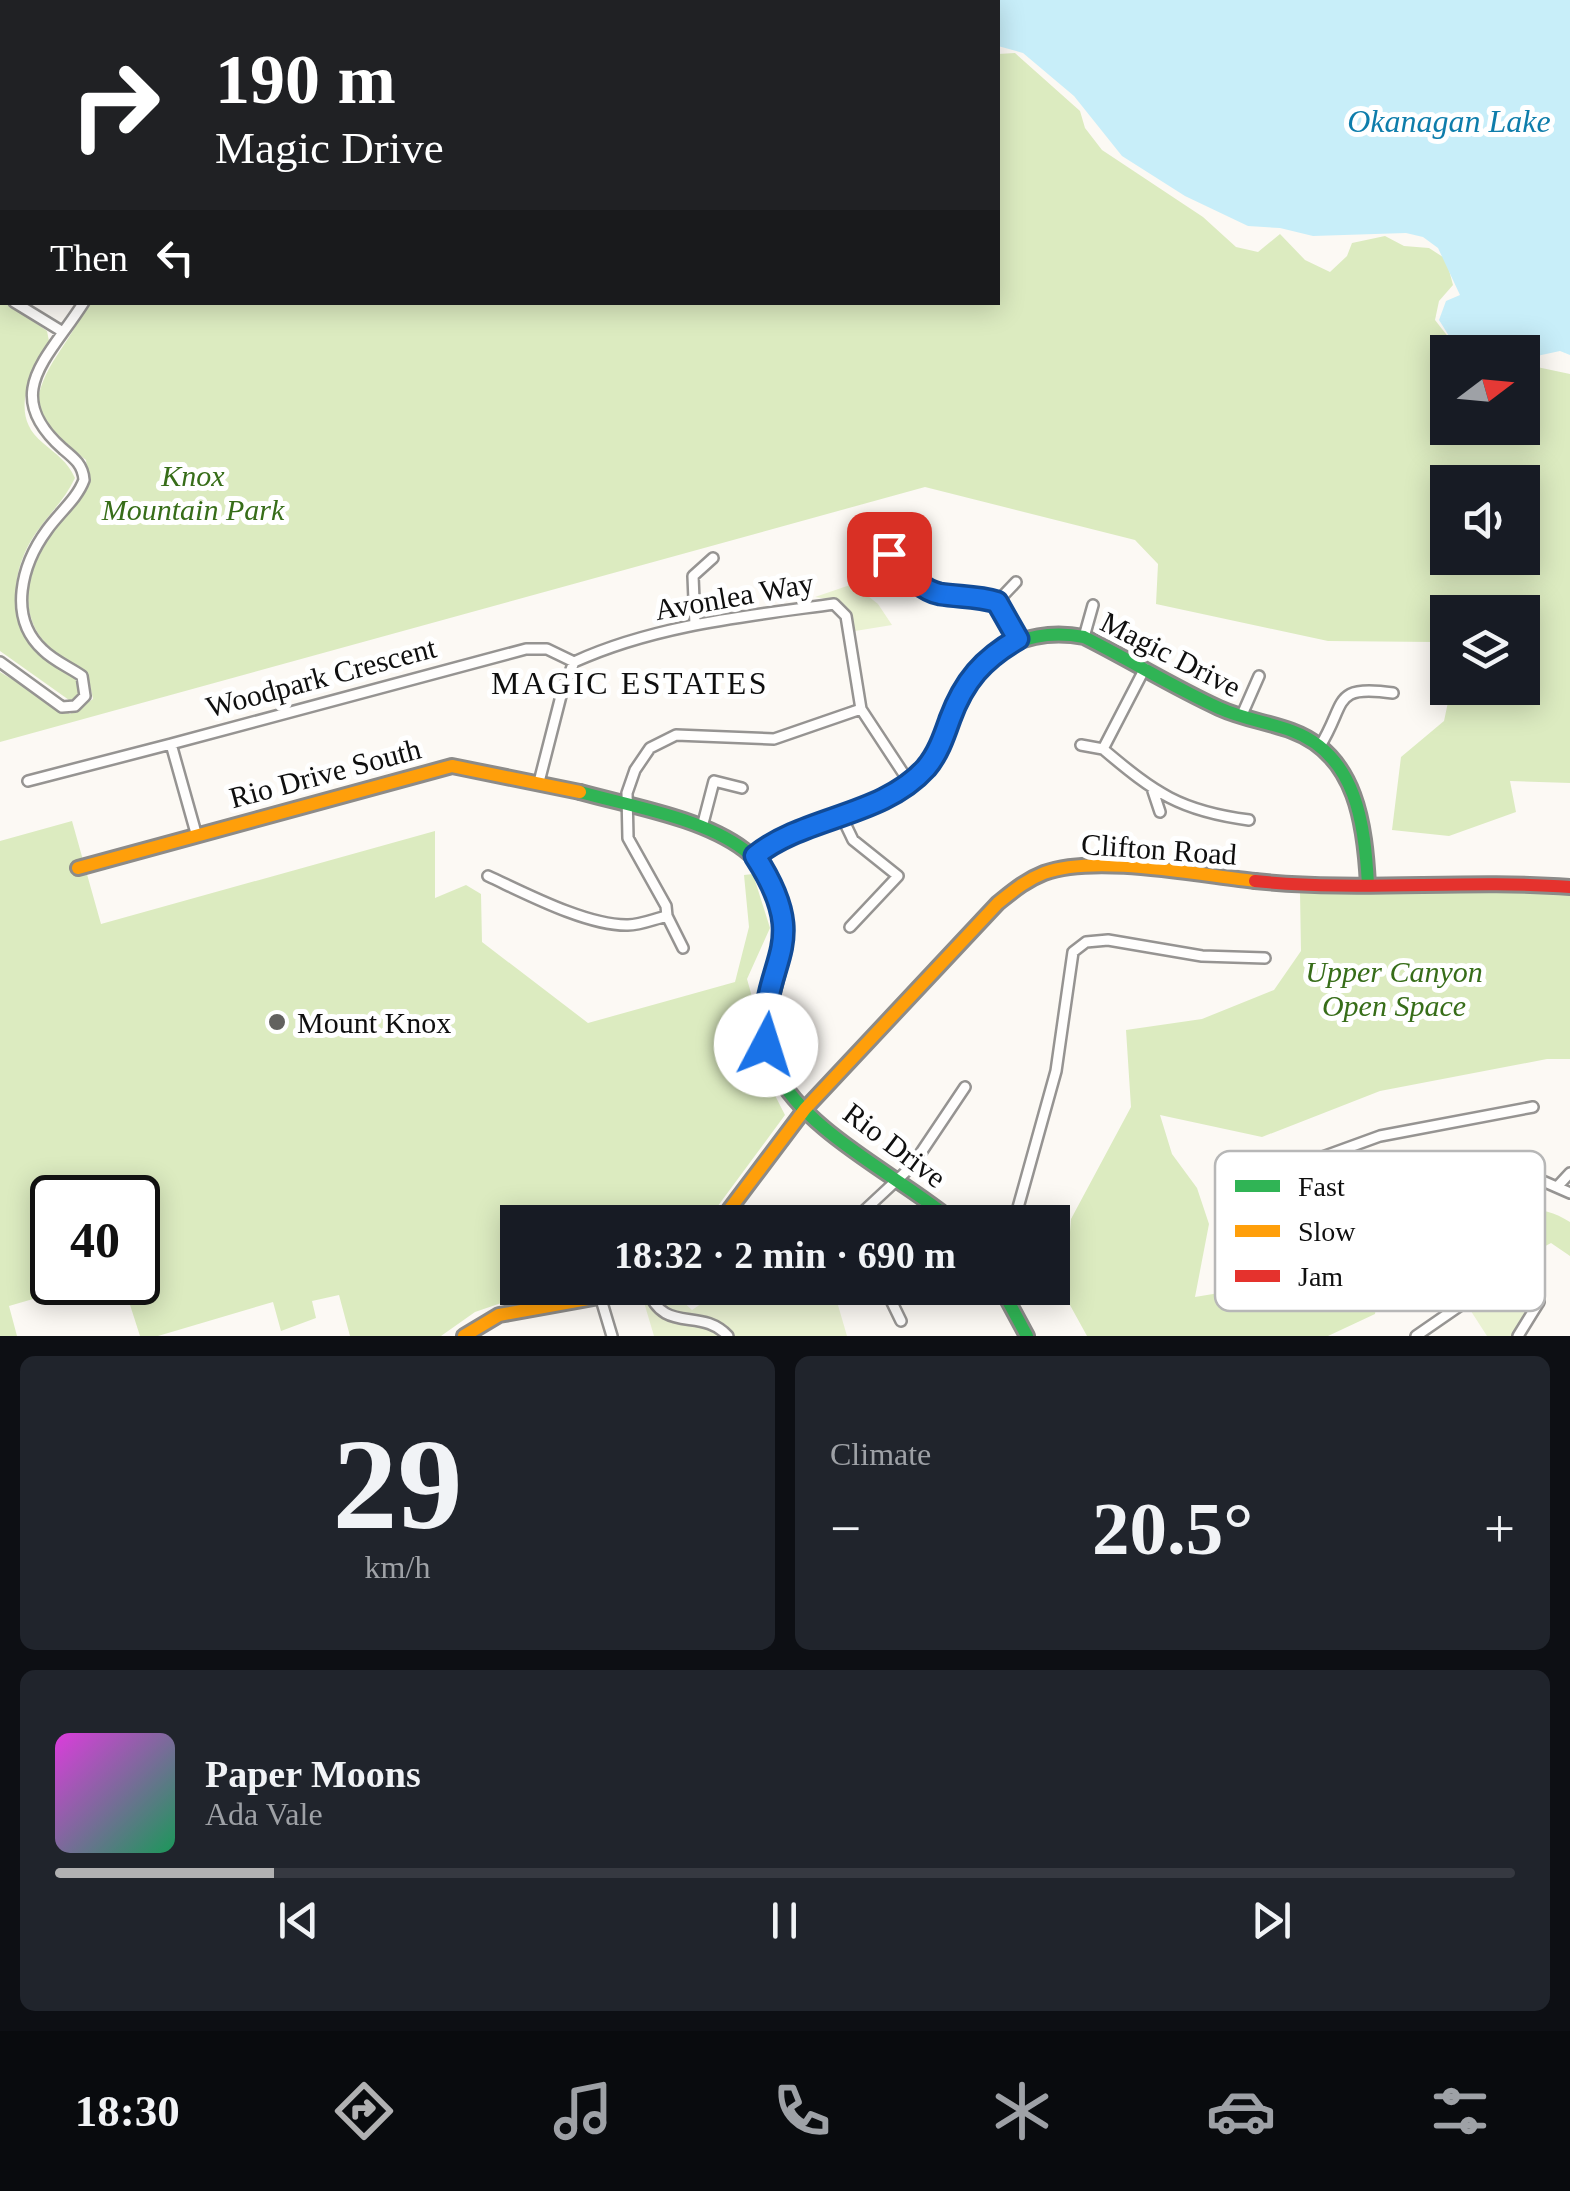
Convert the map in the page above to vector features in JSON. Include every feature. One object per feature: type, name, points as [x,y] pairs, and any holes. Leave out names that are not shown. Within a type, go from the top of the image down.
[{"type":"street","points":[[19,305],[63,332]]},
{"type":"street","points":[[0,662],[62,707],[74,706],[85,696],[82,676],[45,652],[32,638],[21,602],[27,568],[39,542],[84,480],[80,464],[38,428],[29,405],[32,381],[82,305]]},
{"type":"street","points":[[805,1109],[783,1085],[766,1045],[766,1006],[781,961],[785,919],[773,883],[755,856],[776,839],[841,815],[908,782],[936,754],[964,687],[978,667],[1018,639],[997,602],[936,594],[920,585],[889,554]]},
{"type":"street","points":[[694,625],[693,576],[713,558]]},
{"type":"street","points":[[997,602],[1016,582]]},
{"type":"street","name":"Avonlea Way","points":[[574,662],[601,650],[694,625],[834,604],[846,616],[862,709],[908,782]]},
{"type":"street","points":[[1084,636],[1093,604]]},
{"type":"street","name":"Magic Drive","points":[[1018,639],[1046,633],[1084,636],[1241,717],[1297,732],[1320,746],[1348,774],[1359,799],[1368,885]]},
{"type":"street","name":"Woodpark Crescent","points":[[28,782],[526,649],[546,649],[574,662]]},
{"type":"street","points":[[538,782],[574,662]]},
{"type":"street","points":[[1103,749],[1146,667]]},
{"type":"street","points":[[1241,717],[1258,676]]},
{"type":"street","points":[[1320,746],[1348,694],[1361,688],[1393,693]]},
{"type":"street","points":[[683,948],[666,916],[666,906],[628,838],[626,806],[635,770],[650,748],[676,735],[774,739],[862,709]]},
{"type":"street","points":[[170,744],[196,833]]},
{"type":"street","points":[[1081,745],[1103,749],[1152,791],[1211,815],[1249,820]]},
{"type":"street","name":"Rio Drive South","points":[[78,868],[452,766],[492,770],[702,826],[739,842],[755,856]]},
{"type":"street","points":[[702,826],[714,781],[742,788]]},
{"type":"street","points":[[1152,791],[1160,812]]},
{"type":"street","points":[[841,815],[853,840],[898,876],[850,927]]},
{"type":"street","name":"Clifton Road","points":[[733,1205],[805,1109],[998,904],[1022,884],[1047,872],[1096,864],[1302,886],[1508,882],[1570,887]]},
{"type":"street","points":[[488,876],[539,900],[597,919],[627,925],[666,916]]},
{"type":"street","points":[[1019,1205],[1056,1071],[1073,952],[1086,942],[1108,940],[1202,956],[1265,958]]},
{"type":"street","points":[[871,1205],[900,1179],[965,1087]]},
{"type":"street","points":[[1339,1151],[1380,1136],[1533,1107]]},
{"type":"street","name":"Rio Drive","points":[[805,1109],[933,1205]]},
{"type":"street","points":[[1557,1187],[1570,1173]]},
{"type":"street","points":[[1545,1183],[1570,1193]]},
{"type":"street","points":[[464,1336],[499,1314],[550,1305]]},
{"type":"street","points":[[603,1305],[612,1336]]},
{"type":"street","points":[[654,1305],[663,1314],[702,1321],[719,1327],[728,1336]]},
{"type":"street","points":[[893,1305],[901,1321]]},
{"type":"street","points":[[1010,1305],[1027,1336]]},
{"type":"street","points":[[1416,1336],[1452,1311]]},
{"type":"street","points":[[1518,1336],[1537,1311]]},
{"type":"green space","name":"Knox Mountain Park","points":[[1015,53],[1080,111],[1085,128],[1102,150],[1203,217],[1236,247],[1258,252],[1280,234],[1305,260],[1330,272],[1347,256],[1352,243],[1385,236],[1404,246],[1429,248],[1446,259],[1453,285],[1439,301],[1435,320],[1447,335],[1430,335],[1430,445],[1540,445],[1540,368],[1570,374],[1570,783],[1510,781],[1516,812],[1449,836],[1392,830],[1401,757],[1444,721],[1447,705],[1540,705],[1540,595],[1430,595],[1430,642],[1328,641],[1156,604],[1158,564],[1135,540],[925,487],[0,742],[0,672],[70,714],[93,699],[88,676],[45,643],[33,623],[28,602],[37,560],[89,486],[86,460],[50,432],[36,412],[43,381],[85,305],[1000,305],[1000,54]]},
{"type":"green space","points":[[0,305],[11,305],[47,331],[49,341],[26,393],[26,419],[32,432],[75,478],[27,548],[17,578],[17,608],[20,623],[35,649],[70,674],[77,682],[80,697],[69,700],[0,651]]},
{"type":"green space","points":[[853,584],[878,604],[892,625],[849,632],[834,600],[815,597]]},
{"type":"green space","points":[[72,821],[101,924],[435,831],[435,898],[466,885],[481,894],[482,942],[588,1023],[735,982],[749,927],[744,875],[753,874],[770,928],[747,979],[754,1004],[753,1043],[758,1062],[785,1115],[719,1205],[500,1205],[500,1303],[475,1312],[441,1336],[350,1336],[339,1295],[312,1301],[316,1318],[281,1331],[273,1302],[158,1336],[140,1336],[130,1305],[160,1305],[160,1175],[30,1175],[30,1300],[9,1306],[17,1336],[0,1336],[0,841]]},
{"type":"green space","name":"Upper Canyon Open Space","points":[[1507,886],[1570,891],[1570,1059],[1547,1059],[1380,1091],[1262,1137],[1160,1115],[1172,1154],[1197,1188],[1209,1224],[1195,1297],[1215,1294],[1215,1311],[1375,1311],[1375,1314],[1328,1336],[1087,1336],[1070,1305],[1071,1219],[1131,1107],[1126,1030],[1202,1019],[1274,990],[1301,951],[1300,892]]},
{"type":"green space","name":"Upper Canyon Open Space","points":[[1545,1211],[1570,1222],[1570,1256],[1551,1243],[1545,1246]]},
{"type":"green space","points":[[645,1305],[687,1305],[692,1310],[699,1305],[838,1305],[847,1336],[654,1336]]},
{"type":"green space","points":[[1471,1311],[1533,1311],[1513,1336],[1487,1336]]},
{"type":"water","name":"Okanagan Lake","points":[[1000,0],[1570,0],[1570,355],[1560,351],[1540,355],[1540,335],[1448,335],[1439,320],[1446,301],[1460,295],[1438,248],[1423,237],[1406,233],[1313,236],[1248,226],[1185,196],[1122,156],[1074,96],[1023,53],[1000,47]]},
{"type":"traffic: fast","points":[[755,856],[913,778],[935,752],[958,699],[980,667],[994,655],[1027,639],[1064,635],[1084,637],[1219,708],[1314,742],[1331,757],[1353,795],[1364,839],[1368,885]]},
{"type":"traffic: fast","points":[[580,792],[695,824],[730,840],[757,861],[776,889],[784,926],[768,1022],[768,1046],[775,1070],[789,1093],[831,1134],[932,1205]]},
{"type":"traffic: fast","points":[[1010,1305],[1027,1336]]},
{"type":"traffic: slow","points":[[78,868],[452,766],[580,792]]},
{"type":"traffic: slow","points":[[733,1205],[805,1109],[998,903],[1025,882],[1044,873],[1091,865],[1255,881]]},
{"type":"traffic: slow","points":[[464,1336],[499,1315],[555,1305]]},
{"type":"traffic: jam","points":[[1255,881],[1570,887]]},
{"type":"place","name":"Mount Knox","points":[[277,1022]]},
{"type":"district","name":"MAGIC ESTATES","points":[[630,683]]},
{"type":"route","points":[[766,1045],[766,1006],[781,961],[785,919],[773,883],[755,856],[776,839],[884,797],[924,770],[936,754],[964,687],[978,667],[1018,639],[997,602],[936,594],[920,585],[889,554]]}]
